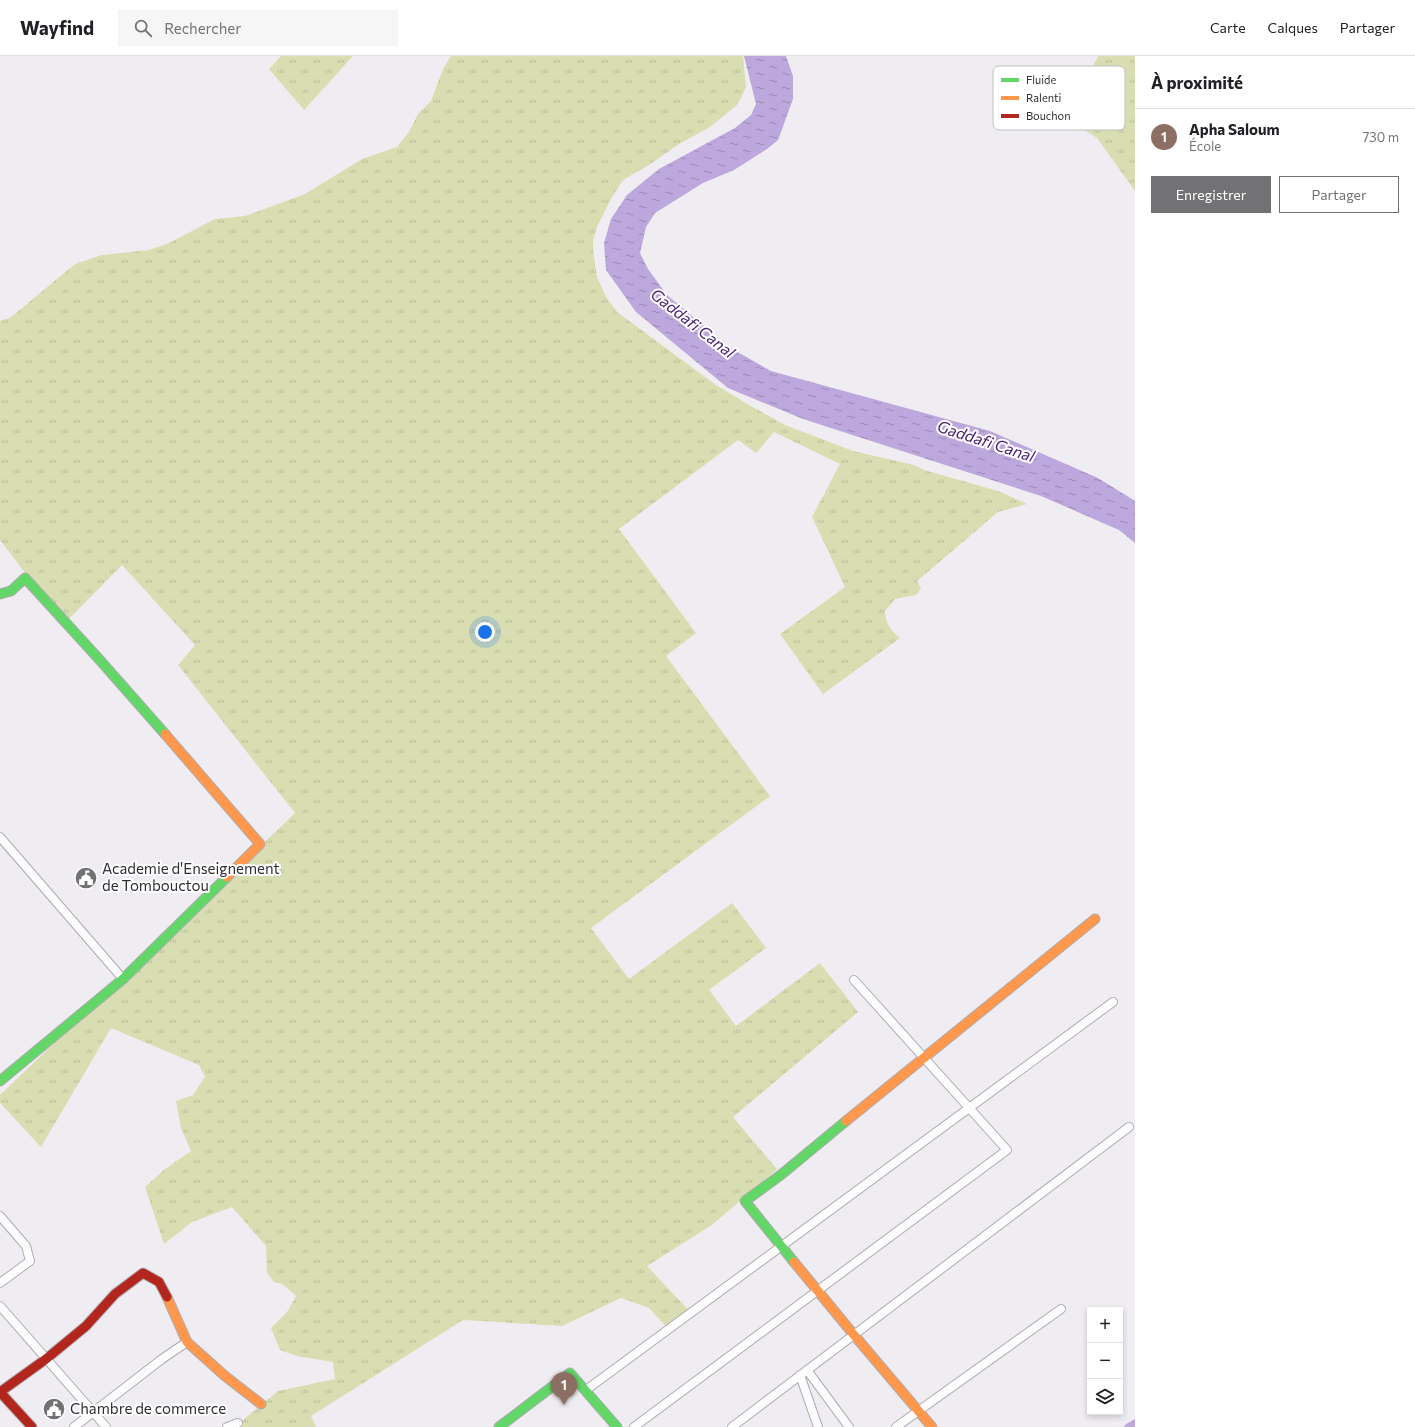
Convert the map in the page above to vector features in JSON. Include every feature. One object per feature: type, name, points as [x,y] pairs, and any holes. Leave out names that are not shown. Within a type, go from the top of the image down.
[{"type":"street","points":[[0,594],[11,591],[25,578],[98,658],[260,844],[123,979],[0,1080]]},
{"type":"street","points":[[0,838],[123,979]]},
{"type":"street","points":[[932,1427],[745,1201],[782,1174],[1095,919]]},
{"type":"street","points":[[634,1427],[1007,1150],[854,980]]},
{"type":"street","points":[[586,1390],[1113,1002]]},
{"type":"street","points":[[732,1427],[1129,1127]]},
{"type":"street","points":[[0,1216],[26,1246],[30,1261],[0,1283]]},
{"type":"street","points":[[32,1427],[0,1392],[46,1359],[86,1326],[116,1294],[143,1273],[159,1282],[188,1342],[225,1376],[261,1404]]},
{"type":"street","points":[[0,1306],[106,1427]]},
{"type":"street","points":[[896,1427],[1061,1309]]},
{"type":"street","points":[[74,1427],[162,1359],[188,1342]]},
{"type":"street","points":[[499,1427],[570,1372],[617,1427]]},
{"type":"street","points":[[804,1373],[818,1427]]},
{"type":"street","points":[[804,1373],[849,1427]]},
{"type":"street","points":[[228,1427],[238,1423]]},
{"type":"green space","points":[[281,56],[353,56],[304,110],[269,69]]},
{"type":"green space","points":[[451,56],[743,56],[746,87],[737,105],[710,127],[679,144],[649,165],[623,180],[612,197],[597,227],[593,241],[597,277],[606,297],[617,312],[716,385],[785,425],[853,451],[914,465],[924,470],[998,491],[1027,504],[998,512],[917,581],[921,588],[916,595],[895,599],[885,611],[889,626],[900,638],[823,694],[780,634],[845,587],[812,517],[840,464],[774,432],[756,453],[738,440],[619,529],[696,633],[666,656],[770,796],[591,928],[629,979],[732,903],[766,948],[709,990],[736,1026],[820,963],[858,1012],[733,1117],[777,1169],[712,1225],[647,1266],[693,1315],[672,1333],[649,1308],[621,1298],[562,1326],[463,1320],[311,1416],[316,1427],[240,1427],[237,1425],[278,1391],[335,1379],[333,1362],[297,1356],[280,1350],[271,1328],[287,1312],[296,1296],[282,1284],[274,1282],[267,1273],[266,1246],[232,1207],[192,1222],[164,1244],[145,1187],[165,1169],[191,1151],[181,1128],[176,1101],[193,1095],[205,1077],[199,1065],[111,1028],[41,1147],[0,1103],[0,1095],[295,813],[178,665],[195,645],[122,565],[64,624],[0,540],[0,321],[10,318],[75,264],[102,255],[149,250],[169,243],[215,219],[245,216],[305,194],[362,159],[397,147],[409,132],[418,114],[431,101],[443,69]]},
{"type":"green space","points":[[1098,56],[1135,56],[1135,191],[1097,138],[1085,130],[1125,130],[1125,66],[1093,66]]},
{"type":"water","points":[[744,56],[786,56],[793,76],[793,99],[778,140],[767,149],[734,170],[703,183],[655,213],[646,227],[640,253],[648,269],[667,295],[727,346],[771,371],[990,431],[1098,478],[1135,501],[1135,543],[1119,530],[1041,496],[803,419],[728,388],[636,312],[606,270],[604,243],[611,219],[627,195],[659,169],[735,128],[751,115],[756,104]]},
{"type":"waterway","name":"Gaddafi Canal","points":[[1128,1427],[1135,1423]]},
{"type":"traffic: fast","points":[[0,594],[11,591],[25,578],[165,734]]},
{"type":"traffic: fast","points":[[0,1081],[123,979],[227,877]]},
{"type":"traffic: fast","points":[[794,1262],[745,1201],[782,1174],[846,1121]]},
{"type":"traffic: fast","points":[[499,1427],[570,1373],[617,1427]]},
{"type":"traffic: slow","points":[[165,734],[260,844],[227,877]]},
{"type":"traffic: slow","points":[[846,1121],[1095,919]]},
{"type":"traffic: slow","points":[[794,1262],[932,1427]]},
{"type":"traffic: slow","points":[[167,1297],[187,1342],[225,1376],[261,1404]]},
{"type":"traffic: jam","points":[[32,1427],[0,1392],[46,1359],[86,1326],[115,1294],[143,1273],[159,1282],[167,1297]]},
{"type":"place","name":"Academie d'Enseignement de Tombouctou","points":[[86,878]]},
{"type":"place","name":"Apha Saloum","points":[[564,1405]]},
{"type":"place","name":"Chambre de commerce","points":[[54,1409]]}]
